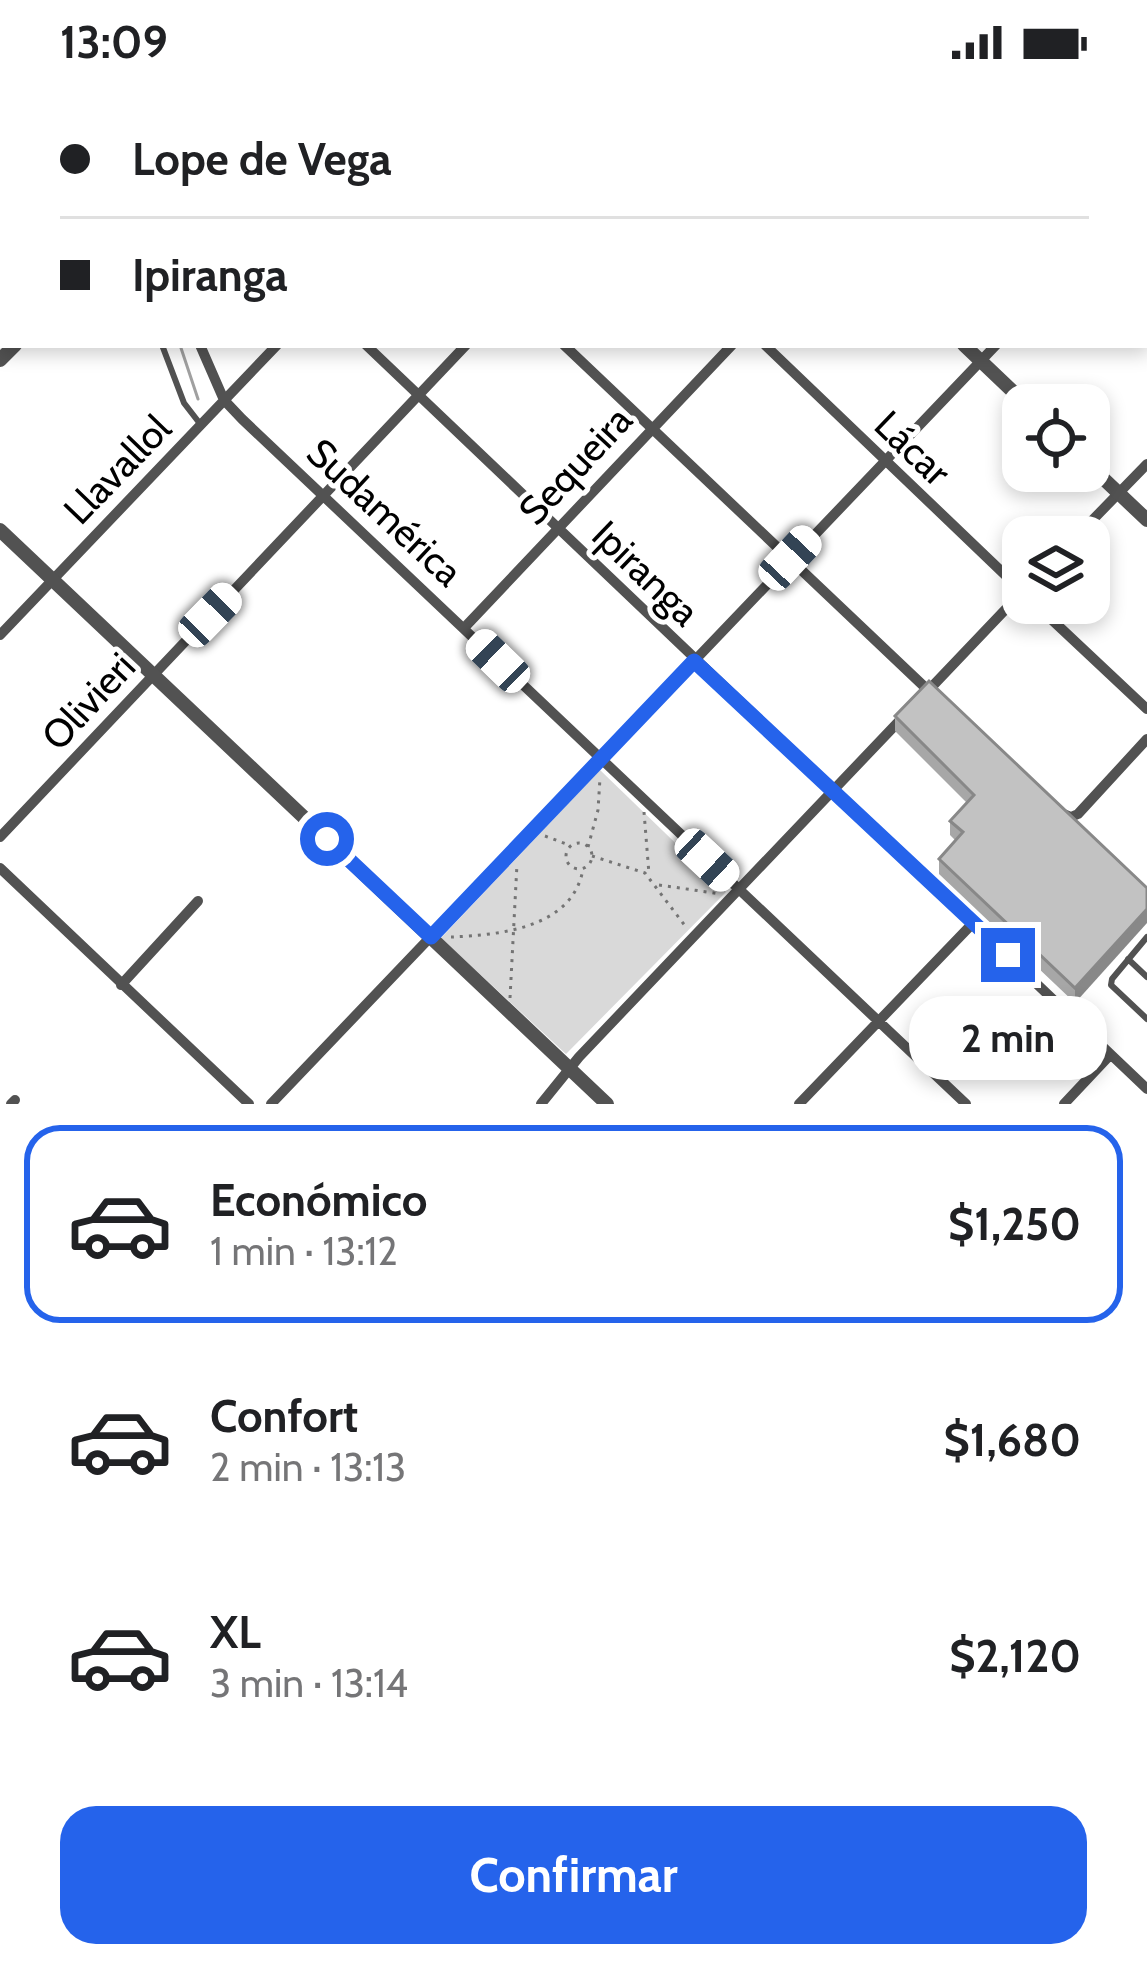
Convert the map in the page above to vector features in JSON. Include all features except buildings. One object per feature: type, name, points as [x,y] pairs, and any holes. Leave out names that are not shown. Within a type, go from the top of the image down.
[{"type":"street","name":"Sudamérica","points":[[201,348],[224,400],[645,800],[735,893],[966,1104]]},
{"type":"street","name":"Llavallol","points":[[0,635],[274,348]]},
{"type":"street","name":"Ipiranga","points":[[369,348],[1147,1090]]},
{"type":"street","name":"Olivieri","points":[[0,837],[463,348]]},
{"type":"street","points":[[567,348],[945,706]]},
{"type":"street","name":"Sequeira","points":[[464,628],[729,348]]},
{"type":"street","name":"Lácar","points":[[768,348],[1002,572]]},
{"type":"street","points":[[967,348],[1005,384]]},
{"type":"street","points":[[272,1104],[993,348]]},
{"type":"street","points":[[1097,516],[1147,464]]},
{"type":"street","points":[[1110,485],[1147,520]]},
{"type":"street","points":[[0,530],[607,1104]]},
{"type":"street","points":[[541,1104],[832,789],[1002,614]]},
{"type":"street","points":[[1056,624],[1147,710]]},
{"type":"street","points":[[1046,799],[1071,818],[1147,739]]},
{"type":"street","points":[[0,868],[249,1104]]},
{"type":"street","points":[[121,985],[198,901]]},
{"type":"street","points":[[799,1104],[974,922]]},
{"type":"street","points":[[1064,1104],[1110,1055]]},
{"type":"lane","points":[[163,348],[184,403],[201,424]]},
{"type":"lane","points":[[1147,937],[1111,985],[1147,1019]]},
{"type":"lane","points":[[1128,958],[1147,977]]},
{"type":"path","points":[[588,847],[598,810],[601,758]]},
{"type":"path","points":[[645,800],[649,876]]},
{"type":"path","points":[[532,831],[571,846],[581,843],[592,856]]},
{"type":"path","points":[[571,846],[568,864],[583,869]]},
{"type":"path","points":[[510,854],[519,874],[510,1012]]},
{"type":"path","points":[[431,937],[513,930],[558,912],[577,890],[592,856]]},
{"type":"path","points":[[592,856],[649,876],[692,938]]},
{"type":"path","points":[[658,884],[735,893]]},
{"type":"shaded area","points":[[600,770],[726,892],[566,1054],[441,938]]},
{"type":"waterway","points":[[181,348],[198,399]]},
{"type":"route","points":[[327,839],[431,937],[694,661],[1008,955]]}]
